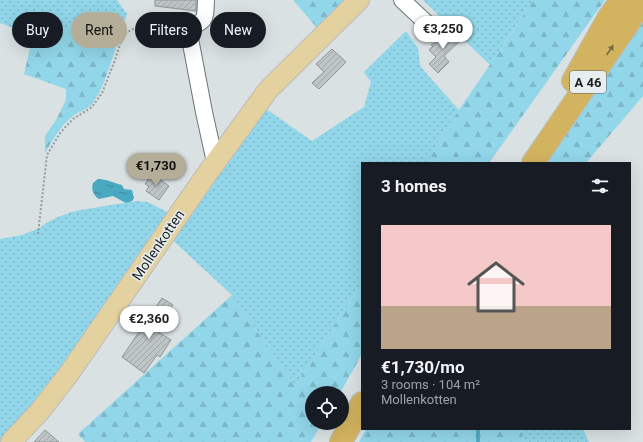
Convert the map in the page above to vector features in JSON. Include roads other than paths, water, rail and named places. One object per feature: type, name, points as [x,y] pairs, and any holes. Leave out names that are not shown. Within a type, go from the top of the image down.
[{"type":"highway","name":"A 46","points":[[522,162],[547,127],[609,18],[621,0]]},
{"type":"highway","name":"A 46","points":[[534,162],[643,2]]},
{"type":"highway","points":[[341,442],[361,405]]},
{"type":"highway","points":[[352,442],[361,427]]},
{"type":"main road","name":"Mollenkotten","points":[[11,442],[36,416],[68,375],[215,162],[268,90],[359,0]]},
{"type":"lane","points":[[206,0],[205,16],[201,23],[188,28],[215,162]]},
{"type":"lane","points":[[402,0],[435,31]]},
{"type":"water","points":[[98,179],[107,180],[122,185],[124,189],[132,190],[134,198],[132,201],[126,203],[113,196],[99,199],[94,194],[92,187],[93,183]]},
{"type":"waterway","points":[[478,430],[478,442]]}]
